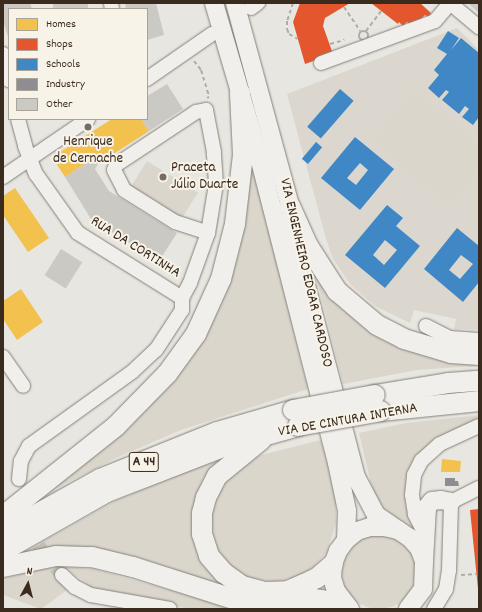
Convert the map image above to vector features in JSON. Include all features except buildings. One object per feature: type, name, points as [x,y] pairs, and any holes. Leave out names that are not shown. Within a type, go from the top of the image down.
[{"type":"highway","points":[[3,516],[116,426],[167,374],[196,334],[220,279],[236,224],[243,155],[240,92]]},
{"type":"highway","points":[[290,206],[308,246],[337,291],[377,325],[404,339],[451,353],[479,355]]},
{"type":"highway","name":"VIA DE CINTURA INTERNA","points":[[3,533],[100,479],[217,432],[378,403],[448,383],[479,381]]},
{"type":"highway","name":"VIA DE CINTURA INTERNA","points":[[378,403],[479,401]]},
{"type":"highway","name":"VIA DE CINTURA INTERNA","points":[[3,551],[107,492],[224,447],[266,436],[295,418]]},
{"type":"highway","points":[[266,436],[217,476],[206,498],[202,513],[202,534],[209,556],[224,573],[242,586],[265,592],[288,591],[317,578],[333,564]]},
{"type":"highway","points":[[3,568],[56,556],[92,558],[133,567],[258,606],[314,599],[347,606]]},
{"type":"main road","name":"VIA ENGENHEIRO EDGAR CARDOSO","points":[[214,3],[240,92],[338,463],[347,511],[346,540]]},
{"type":"main road","name":"VIA ENGENHEIRO EDGAR CARDOSO","points":[[248,5],[301,266],[356,477],[376,515],[410,538],[424,561]]},
{"type":"main road","points":[[408,609],[423,589],[427,538],[425,516],[427,507],[432,502],[441,500],[451,502]]},
{"type":"main road","points":[[347,606],[336,591],[332,578],[333,564],[346,540],[370,527],[398,530]]},
{"type":"street","points":[[321,63],[434,21],[450,3],[479,27]]},
{"type":"street","points":[[148,78],[212,34]]},
{"type":"street","points":[[3,54],[8,76]]},
{"type":"street","points":[[19,480],[21,461],[29,446],[132,372],[156,350],[182,310],[182,298],[190,283],[208,233],[216,184],[214,152],[206,110],[196,112],[116,164],[114,170],[124,190],[175,222],[208,233]]},
{"type":"street","name":"RUA DA CORTINHA","points":[[18,120],[36,174],[78,233],[182,298]]},
{"type":"street","points":[[3,177],[87,120]]},
{"type":"street","points":[[426,326],[450,338],[479,340]]},
{"type":"street","points":[[3,357],[23,386]]},
{"type":"street","points":[[427,538],[415,514],[412,495],[414,475],[421,461],[440,444],[479,426]]},
{"type":"street","points":[[434,609],[446,588],[449,571],[451,502],[477,493]]},
{"type":"street","points":[[62,575],[76,587],[91,595],[170,609]]},
{"type":"path","points":[[293,3],[287,21],[287,29],[290,34],[298,39]]},
{"type":"path","points":[[344,7],[360,31]]},
{"type":"path","points":[[366,32],[381,11]]},
{"type":"path","points":[[194,60],[201,70],[209,97],[204,101]]},
{"type":"path","points":[[458,575],[476,574]]},
{"type":"shaded area","points":[[457,28],[479,50],[479,330],[454,329],[456,319],[414,310],[410,323],[375,306],[350,284],[333,259],[326,239],[287,94]]},
{"type":"shaded area","points":[[414,91],[479,145],[479,167],[448,204],[373,141]]},
{"type":"shaded area","points":[[250,155],[308,389],[181,430],[116,458],[31,501],[209,327]]},
{"type":"shaded area","points":[[147,161],[198,193],[181,219],[131,187]]},
{"type":"shaded area","points":[[313,264],[356,317],[475,360],[475,366],[417,370],[343,384]]},
{"type":"shaded area","points":[[479,415],[479,421],[417,458],[417,532],[383,508],[372,488],[359,433],[406,423]]},
{"type":"shaded area","points":[[321,440],[336,497],[336,523],[327,552],[309,572],[276,583],[242,576],[218,554],[210,522],[218,488],[236,467],[261,455]]},
{"type":"shaded area","points":[[222,457],[202,483],[193,510],[196,537],[251,595],[131,555],[103,551],[19,555],[119,499]]},
{"type":"shaded area","points":[[372,535],[386,535],[400,541],[410,551],[416,565],[416,579],[410,593],[400,603],[386,609],[372,609],[358,603],[348,593],[342,579],[342,565],[348,551],[358,541]]},
{"type":"shaded area","points":[[48,566],[94,569],[237,609],[189,609],[90,587],[68,569],[55,575],[67,590],[41,609],[3,595],[3,579]]},
{"type":"tunnel","points":[[28,527],[42,551],[62,575]]},
{"type":"place","name":"Henrique de Cernache","points":[[88,127]]},
{"type":"place","name":"Praceta Júlio Duarte","points":[[163,177]]}]
